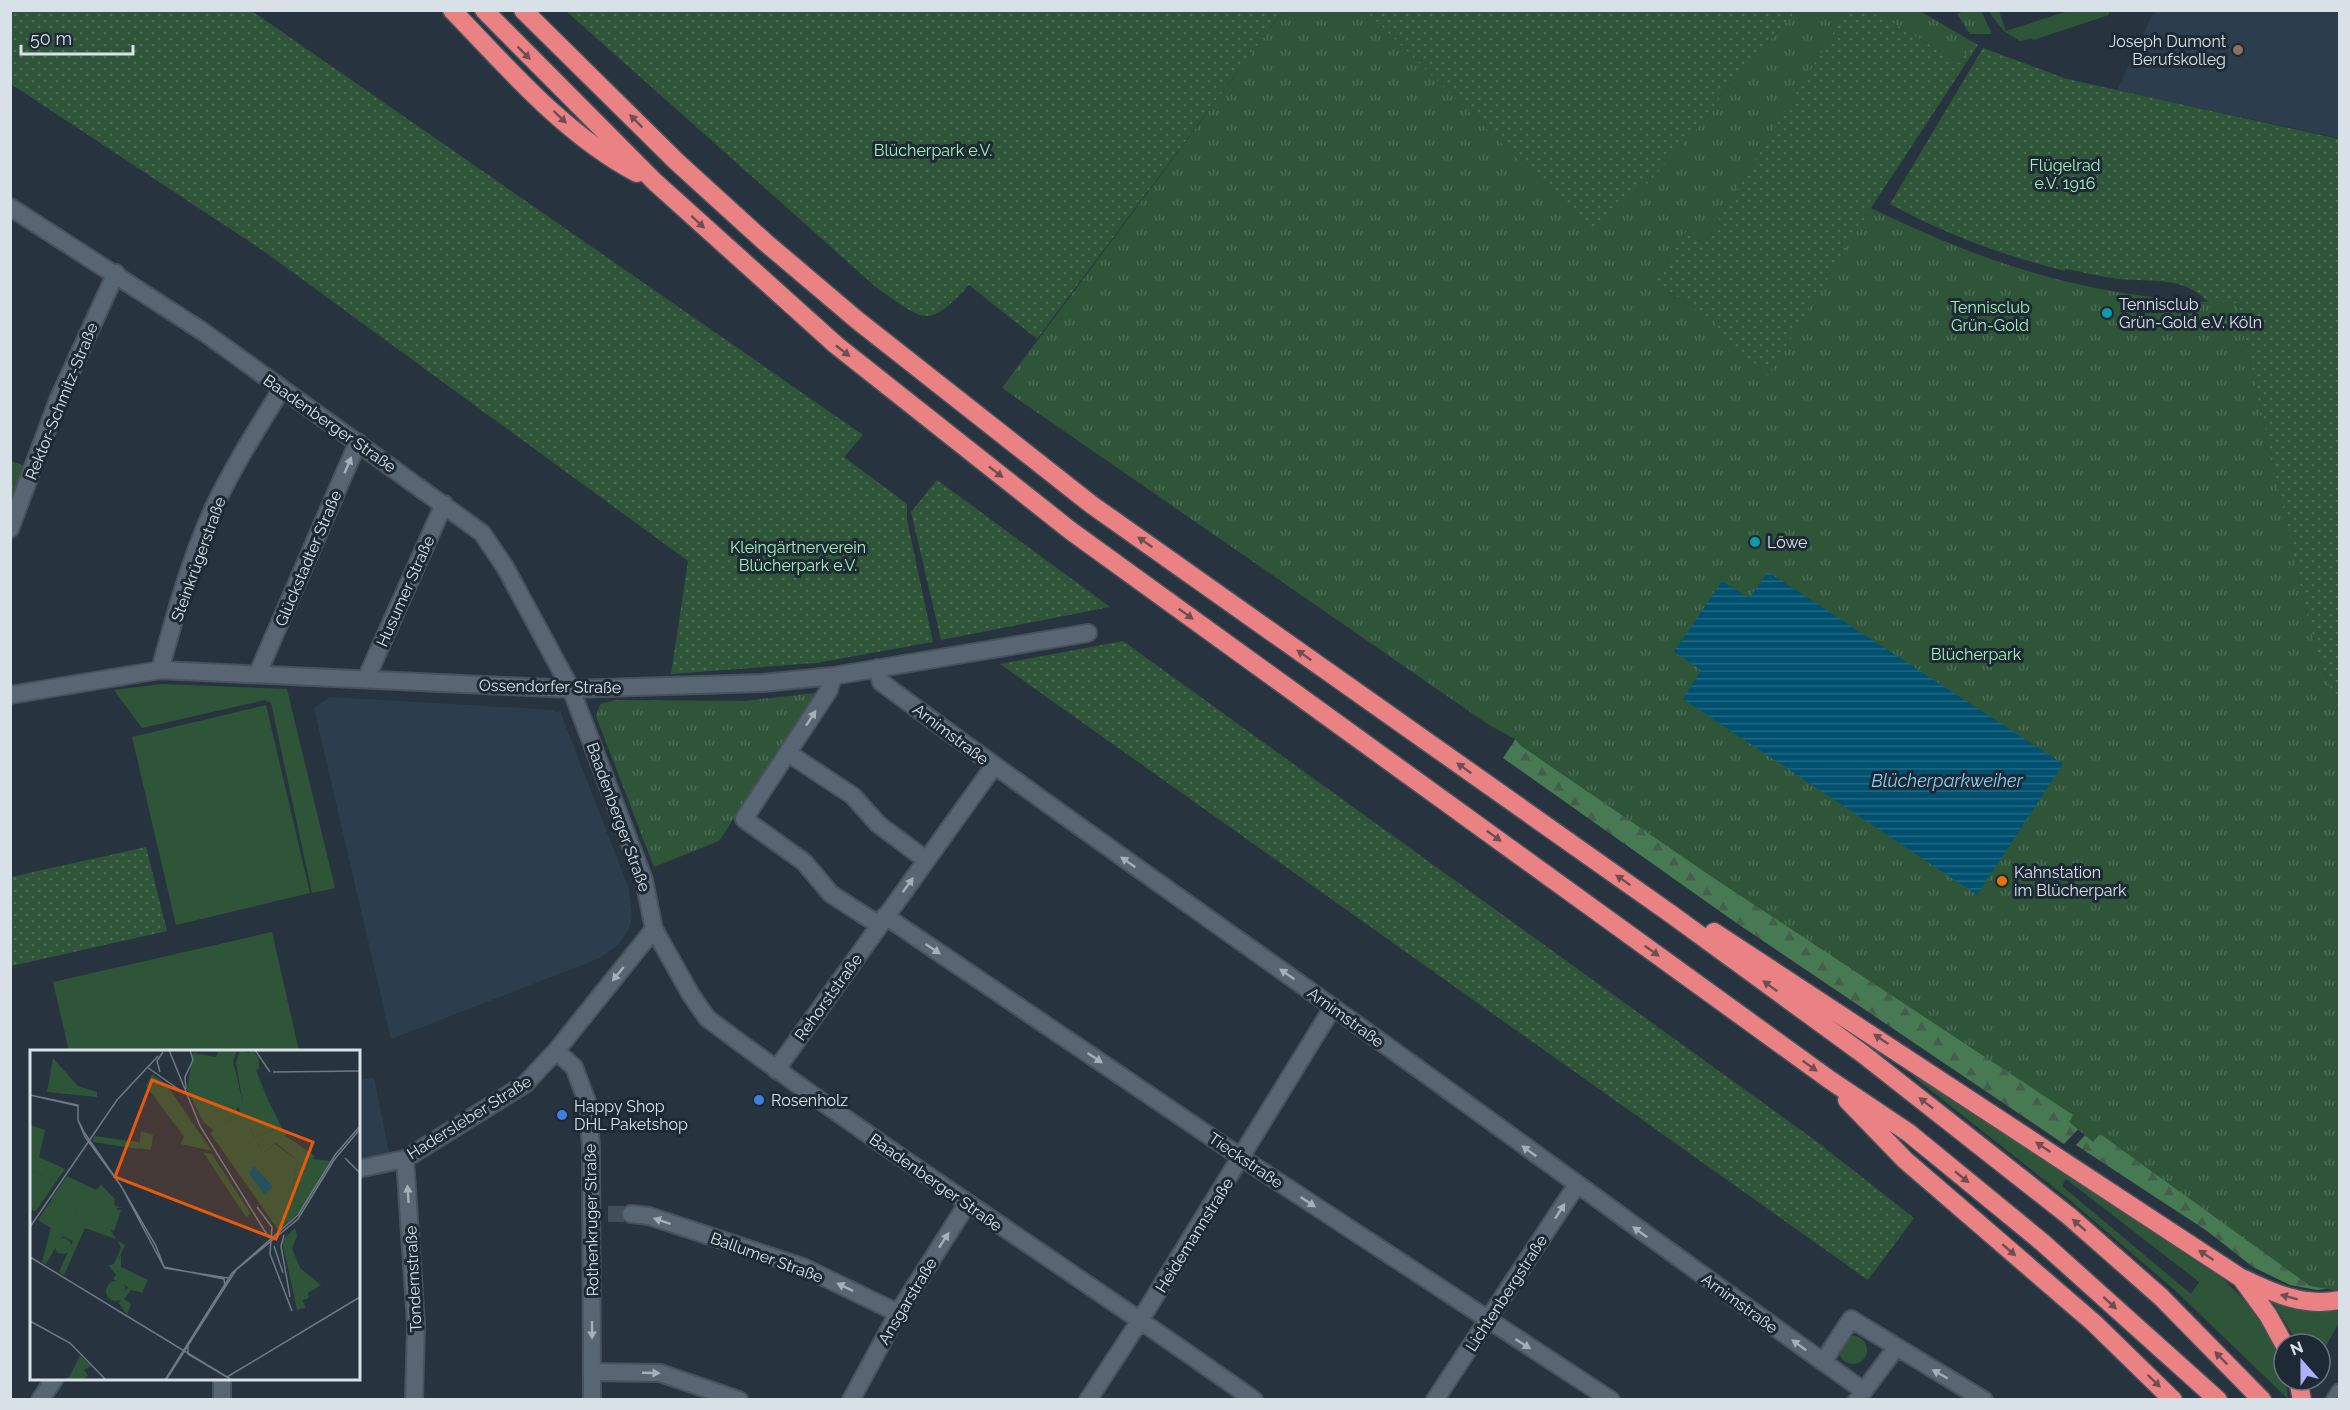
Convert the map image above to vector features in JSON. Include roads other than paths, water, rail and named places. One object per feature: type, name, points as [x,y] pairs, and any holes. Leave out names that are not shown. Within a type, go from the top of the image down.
[{"type":"highway","points":[[445,10],[488,47]]},
{"type":"highway","points":[[452,10],[573,129],[605,156],[655,182]]},
{"type":"highway","points":[[484,10],[655,182],[836,345],[1071,531],[1830,1080],[1909,1133],[2033,1235],[2217,1400]]},
{"type":"highway","points":[[523,10],[686,170],[856,320],[1092,505],[1671,914],[1863,1054],[2069,1216],[2161,1297],[2262,1400]]},
{"type":"highway","points":[[1671,914],[1719,935],[2241,1278],[2293,1299],[2324,1302],[2340,1300]]},
{"type":"highway","points":[[1830,1080],[1905,1160],[2094,1323],[2173,1399]]},
{"type":"highway","points":[[2241,1278],[2277,1332]]},
{"type":"street","name":"Baadenberger Straße","points":[[10,207],[116,273],[205,333],[482,533],[505,567],[571,689],[644,880],[654,929],[691,995],[707,1018],[776,1070],[967,1204],[1141,1319],[1254,1400]]},
{"type":"street","name":"Rektor-Schmitz-Straße","points":[[10,529],[58,400],[116,273]]},
{"type":"street","name":"Steinkrügerstraße","points":[[160,670],[182,592],[213,510],[242,454],[281,390]]},
{"type":"street","name":"Glückstadter Straße","points":[[258,673],[358,442]]},
{"type":"street","name":"Husumer Straße","points":[[366,679],[444,504]]},
{"type":"street","name":"Ossendorfer Straße","points":[[10,695],[160,670],[571,689],[695,687],[833,676],[1088,633]]},
{"type":"street","name":"Arnimstraße","points":[[877,668],[882,682],[994,766],[1333,1007],[1576,1186],[1823,1362],[1860,1395]]},
{"type":"street","points":[[833,676],[830,690],[744,819],[804,862],[831,894],[882,921]]},
{"type":"street","points":[[788,753],[853,796],[878,824],[926,860]]},
{"type":"street","name":"Rehorststraße","points":[[776,1070],[994,766]]},
{"type":"street","name":"Tieckstraße","points":[[882,921],[1488,1322],[1611,1400]]},
{"type":"street","name":"Hadersleber Straße","points":[[360,1169],[405,1159],[525,1084],[556,1051],[654,929]]},
{"type":"street","name":"Heidemannstraße","points":[[1088,1400],[1242,1158],[1333,1007]]},
{"type":"street","name":"Rothenkruger Straße","points":[[556,1051],[574,1067],[588,1104],[600,1214],[592,1400]]},
{"type":"street","name":"Tondernstraße","points":[[405,1159],[416,1325],[414,1400]]},
{"type":"street","name":"Lichtenbergstraße","points":[[1435,1400],[1576,1186]]},
{"type":"street","name":"Ansgarstraße","points":[[851,1400],[898,1313],[967,1204]]},
{"type":"street","name":"Ballumer Straße","points":[[632,1214],[649,1216],[803,1267],[898,1313]]},
{"type":"street","points":[[1823,1362],[1851,1320],[1984,1400]]},
{"type":"street","points":[[1860,1395],[1896,1348]]},
{"type":"street","points":[[593,1372],[660,1373],[739,1400]]},
{"type":"street","points":[[40,1400],[54,1380]]},
{"type":"street","points":[[222,1380],[222,1400]]},
{"type":"street","points":[[2335,1400],[2340,1392]]},
{"type":"water","name":"Blücherparkweiher","points":[[1768,572],[2063,764],[1977,895],[1683,699],[1701,670],[1674,652],[1722,581],[1749,598]]},
{"type":"tunnel","points":[[608,1214],[631,1214]]},
{"type":"place","name":"Joseph Dumont Berufskolleg","points":[[2238,50]]},
{"type":"place","name":"Tennisclub Grün-Gold e.V. Köln","points":[[2107,313]]},
{"type":"place","name":"Löwe","points":[[1755,542]]},
{"type":"place","name":"Kahnstation im Blücherpark","points":[[2002,881]]},
{"type":"place","name":"Rosenholz","points":[[759,1100]]},
{"type":"place","name":"Happy Shop DHL Paketshop","points":[[562,1115]]},
{"type":"park label","name":"Blücherpark e.V.","points":[[933,150]]},
{"type":"park label","name":"Flügelrad e.V. 1916","points":[[2065,174]]},
{"type":"park label","name":"Tennisclub Grün-Gold","points":[[1990,316]]},
{"type":"park label","name":"Kleingärtnerverein Blücherpark e.V.","points":[[798,556]]},
{"type":"park label","name":"Blücherpark","points":[[1976,654]]}]
